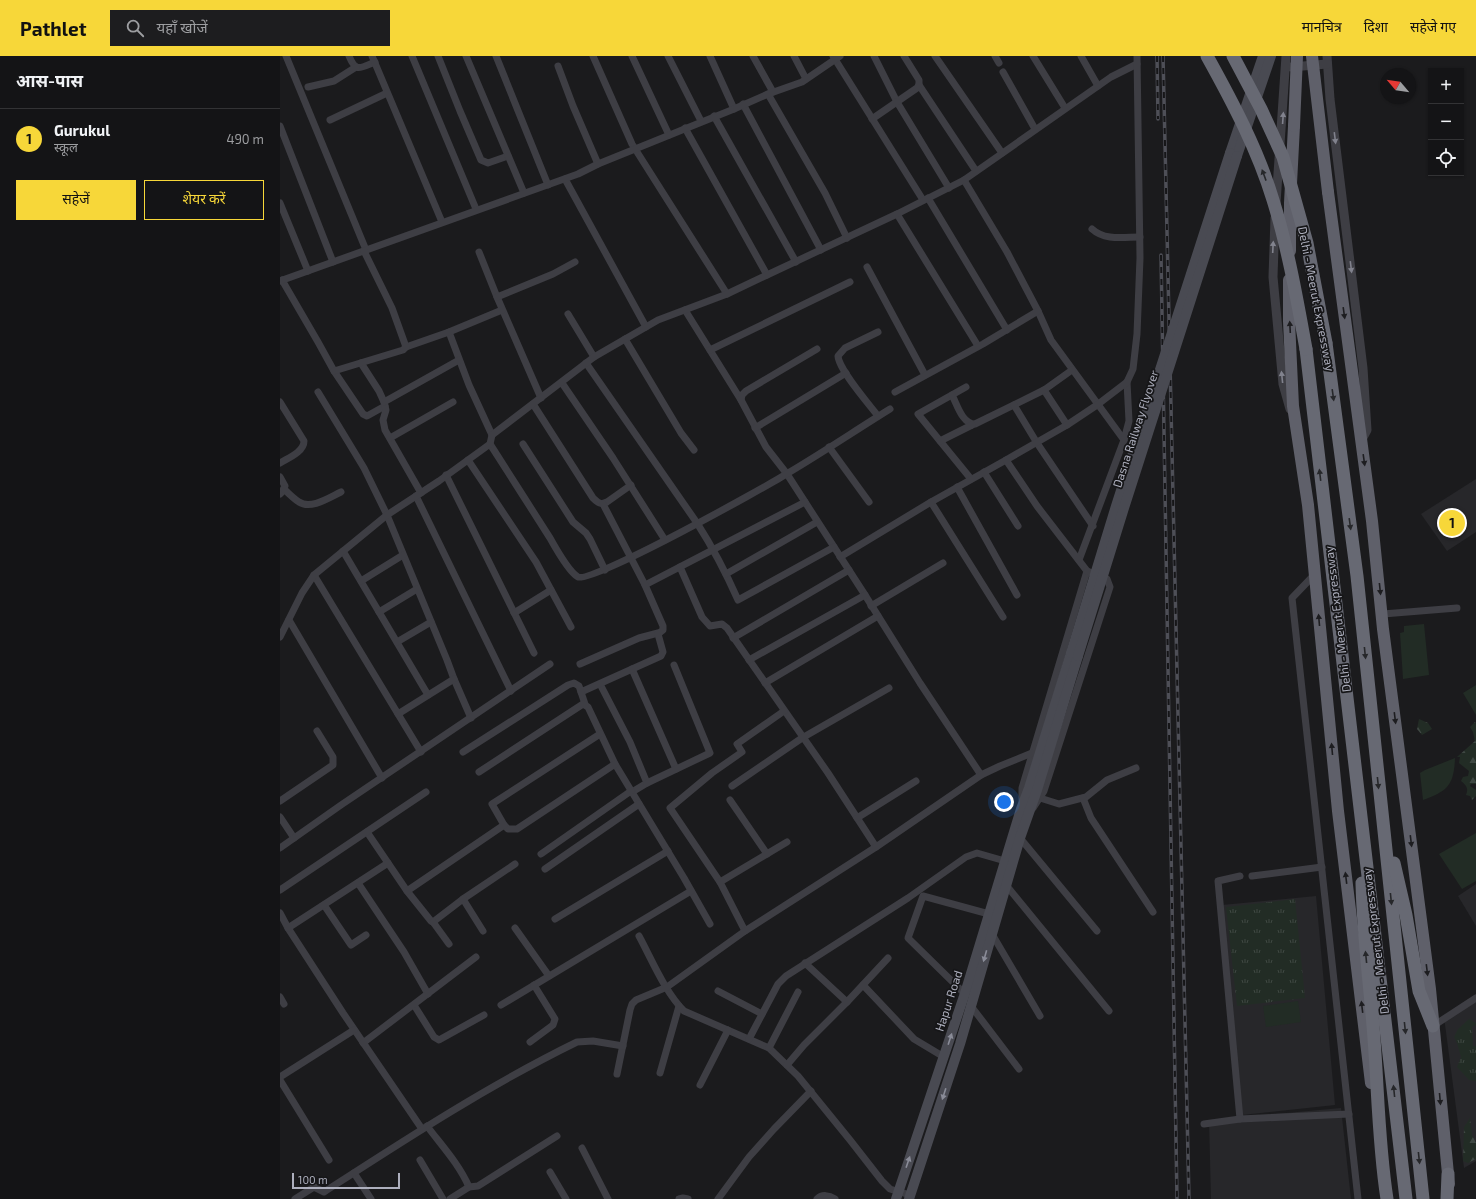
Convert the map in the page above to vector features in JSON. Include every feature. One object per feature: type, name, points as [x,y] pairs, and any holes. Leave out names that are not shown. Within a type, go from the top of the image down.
[{"type":"highway","name":"Delhi - Meerut Expressway","points":[[1207,56],[1234,107],[1261,164],[1273,199],[1294,286],[1306,349],[1406,1199]]},
{"type":"highway","name":"Delhi - Meerut Expressway","points":[[1233,56],[1261,109],[1283,157],[1307,243],[1326,343],[1357,576],[1423,1199]]},
{"type":"highway","points":[[1297,56],[1290,203],[1289,321],[1293,406],[1308,505],[1338,811],[1386,1199]]},
{"type":"highway","points":[[1312,56],[1328,192],[1383,614],[1383,629],[1430,989],[1451,1199]]},
{"type":"highway","points":[[1381,805],[1406,916],[1419,991],[1433,1026]]},
{"type":"highway","points":[[1360,806],[1362,923],[1373,1027],[1381,1164]]},
{"type":"highway","points":[[1447,1199],[1448,1174]]},
{"type":"main road","name":"Dasna Railway Flyover","points":[[1036,780],[1116,506],[1263,56]]},
{"type":"main road","name":"Dasna Railway Flyover","points":[[1025,810],[1036,780],[1237,156],[1271,56]]},
{"type":"main road","name":"Hapur Road","points":[[910,1197],[960,1044],[1020,838],[1025,810]]},
{"type":"main road","name":"Hapur Road","points":[[897,1195],[965,994],[1005,861],[1025,810]]},
{"type":"street","points":[[286,56],[365,250],[392,308],[406,347]]},
{"type":"street","points":[[349,56],[353,66],[356,67]]},
{"type":"street","points":[[412,56],[476,209]]},
{"type":"street","points":[[438,56],[481,160],[488,163],[508,156]]},
{"type":"street","points":[[466,56],[524,193]]},
{"type":"street","points":[[496,56],[548,185]]},
{"type":"street","points":[[593,56],[635,149],[727,294]]},
{"type":"street","points":[[632,56],[669,135]]},
{"type":"street","points":[[668,56],[701,121]]},
{"type":"street","points":[[710,56],[734,109]]},
{"type":"street","points":[[753,56],[770,93],[825,193],[847,238]]},
{"type":"street","points":[[794,56],[806,79]]},
{"type":"street","points":[[874,56],[897,102],[949,188]]},
{"type":"street","points":[[904,56],[919,80],[919,85],[976,171]]},
{"type":"street","points":[[935,56],[1002,153]]},
{"type":"street","points":[[995,56],[999,63]]},
{"type":"street","points":[[1033,56],[1065,108]]},
{"type":"street","points":[[1081,56],[1098,86]]},
{"type":"street","points":[[840,557],[957,487],[1067,425],[1097,405],[1127,382],[1133,369],[1137,334],[1140,258],[1136,56]]},
{"type":"street","points":[[1286,56],[1273,242],[1273,277],[1283,384],[1299,442]]},
{"type":"street","points":[[459,360],[367,416],[363,414],[334,371],[281,280],[476,209],[564,179],[701,121],[806,79],[836,57],[872,119],[926,199],[1007,330]]},
{"type":"street","points":[[308,87],[334,81],[356,67],[359,68],[374,59],[442,222]]},
{"type":"street","points":[[1286,67],[1327,60],[1330,99],[1363,368],[1367,430],[1361,441]]},
{"type":"street","points":[[492,435],[562,383],[594,357],[658,320],[727,294],[897,214],[964,180],[1111,77],[1137,64]]},
{"type":"street","points":[[558,66],[573,106],[598,164]]},
{"type":"street","points":[[1003,72],[1035,130]]},
{"type":"street","points":[[872,119],[917,88],[919,85]]},
{"type":"street","points":[[330,120],[387,93]]},
{"type":"street","points":[[743,104],[822,250]]},
{"type":"street","points":[[714,116],[796,262]]},
{"type":"street","points":[[280,126],[333,262]]},
{"type":"street","points":[[685,128],[767,275]]},
{"type":"street","points":[[564,179],[646,327]]},
{"type":"street","points":[[964,180],[1007,252],[1038,311],[1051,340],[1124,440]]},
{"type":"street","points":[[280,203],[308,271]]},
{"type":"street","points":[[897,214],[978,346]]},
{"type":"street","points":[[1092,229],[1104,237],[1140,237]]},
{"type":"street","points":[[479,252],[502,310],[541,398]]},
{"type":"street","points":[[497,297],[553,274],[576,262]]},
{"type":"street","points":[[867,267],[925,375]]},
{"type":"street","points":[[710,350],[850,282]]},
{"type":"street","points":[[334,371],[403,350],[406,347],[449,332],[502,310]]},
{"type":"street","points":[[686,310],[741,400],[766,447],[787,474],[865,594],[871,606],[920,683],[981,775]]},
{"type":"street","points":[[895,392],[1007,330],[1038,311]]},
{"type":"street","points":[[568,314],[594,357]]},
{"type":"street","points":[[281,634],[302,593],[314,575],[387,515],[490,444],[492,435],[459,360],[449,332]]},
{"type":"street","points":[[878,332],[845,348],[838,356],[839,361],[846,373],[878,416]]},
{"type":"street","points":[[625,339],[651,380],[681,433],[694,450]]},
{"type":"street","points":[[741,400],[742,395],[746,391],[817,349]]},
{"type":"street","points":[[361,363],[380,391],[385,404],[383,420],[385,430],[418,495],[511,691]]},
{"type":"street","points":[[586,363],[714,549],[738,600],[834,547]]},
{"type":"street","points":[[940,441],[1044,390],[1072,370]]},
{"type":"street","points":[[755,428],[846,373]]},
{"type":"street","points":[[1079,560],[1124,440],[1129,420],[1127,382]]},
{"type":"street","points":[[562,383],[631,485],[665,540]]},
{"type":"street","points":[[966,387],[918,414],[971,479]]},
{"type":"street","points":[[1044,390],[1067,425]]},
{"type":"street","points":[[318,392],[364,468],[387,515],[471,718]]},
{"type":"street","points":[[952,395],[965,420],[972,424]]},
{"type":"street","points":[[280,402],[304,441],[304,444],[302,449],[280,463]]},
{"type":"street","points":[[390,438],[453,402]]},
{"type":"street","points":[[533,404],[593,498],[598,503],[603,504],[645,585],[663,626],[663,630],[658,633],[639,638],[580,664]]},
{"type":"street","points":[[1014,405],[1037,443],[1093,526]]},
{"type":"street","points":[[490,444],[562,558],[574,573],[578,577],[582,578],[605,570],[630,558],[787,474],[890,409]]},
{"type":"street","points":[[523,444],[573,522],[586,532],[605,570]]},
{"type":"street","points":[[830,447],[870,502]]},
{"type":"street","points":[[468,460],[536,562],[571,627]]},
{"type":"street","points":[[1006,460],[1037,506],[1087,571],[1107,579],[1110,587],[1044,791],[1040,798],[1025,810]]},
{"type":"street","points":[[984,472],[1018,526]]},
{"type":"street","points":[[446,475],[534,653]]},
{"type":"street","points":[[280,477],[285,486],[282,492],[306,505],[312,505],[341,492]]},
{"type":"street","points":[[603,504],[631,485]]},
{"type":"street","points":[[957,487],[1017,595]]},
{"type":"street","points":[[645,585],[805,502]]},
{"type":"street","points":[[932,502],[1003,617]]},
{"type":"street","points":[[726,574],[817,522]]},
{"type":"street","points":[[343,552],[428,695]]},
{"type":"street","points":[[361,582],[403,555]]},
{"type":"street","points":[[871,606],[943,562]]},
{"type":"street","points":[[680,567],[706,622],[710,626],[722,624],[733,638],[828,773],[876,847]]},
{"type":"street","points":[[733,638],[849,570]]},
{"type":"street","points":[[1025,810],[1022,788],[1087,571]]},
{"type":"street","points":[[1315,574],[1292,598],[1358,1199]]},
{"type":"street","points":[[314,575],[421,752]]},
{"type":"street","points":[[379,612],[417,589]]},
{"type":"street","points":[[514,613],[551,590]]},
{"type":"street","points":[[749,660],[865,594]]},
{"type":"street","points":[[1383,614],[1457,608]]},
{"type":"street","points":[[765,683],[878,616]]},
{"type":"street","points":[[289,620],[382,778]]},
{"type":"street","points":[[397,642],[431,622]]},
{"type":"street","points":[[581,692],[662,655],[663,649],[658,633]]},
{"type":"street","points":[[280,848],[550,664]]},
{"type":"street","points":[[541,854],[647,783],[710,753],[674,665]]},
{"type":"street","points":[[632,669],[676,769]]},
{"type":"street","points":[[398,714],[454,679]]},
{"type":"street","points":[[463,752],[568,685],[574,683],[579,686],[585,704],[588,707],[614,764],[668,851],[710,924]]},
{"type":"street","points":[[600,684],[630,742],[647,783]]},
{"type":"street","points":[[732,786],[802,738],[889,688]]},
{"type":"street","points":[[479,772],[585,704]]},
{"type":"street","points":[[745,931],[720,882],[670,808],[712,773],[742,752],[737,744],[784,711]]},
{"type":"street","points":[[280,801],[333,765],[334,759],[317,731]]},
{"type":"street","points":[[600,734],[492,804],[504,825],[508,828],[517,829],[614,764]]},
{"type":"street","points":[[617,1074],[632,1004],[636,1000],[667,987],[745,931],[876,847],[981,775],[1032,752]]},
{"type":"street","points":[[1040,798],[1060,804],[1083,798],[1088,796],[1107,780],[1136,768]]},
{"type":"street","points":[[857,818],[916,781]]},
{"type":"street","points":[[280,890],[426,792]]},
{"type":"street","points":[[1083,798],[1091,818],[1153,912]]},
{"type":"street","points":[[730,800],[767,854]]},
{"type":"street","points":[[545,869],[639,804]]},
{"type":"street","points":[[280,817],[294,838]]},
{"type":"street","points":[[407,891],[504,825]]},
{"type":"street","points":[[367,832],[426,917],[433,922],[449,944]]},
{"type":"street","points":[[1020,838],[1097,931]]},
{"type":"street","points":[[720,882],[787,842]]},
{"type":"street","points":[[555,919],[668,851]]},
{"type":"street","points":[[749,1039],[778,984],[805,963],[908,898],[966,857],[977,853],[1005,861]]},
{"type":"street","points":[[288,928],[388,864]]},
{"type":"street","points":[[433,922],[463,899],[516,864]]},
{"type":"street","points":[[1252,876],[1322,867]]},
{"type":"street","points":[[1240,876],[1218,881],[1240,1119]]},
{"type":"street","points":[[358,883],[404,952],[428,994]]},
{"type":"street","points":[[1006,885],[1109,1011]]},
{"type":"street","points":[[500,1005],[691,891]]},
{"type":"street","points":[[965,994],[908,938],[923,896],[989,914]]},
{"type":"street","points":[[463,899],[483,931]]},
{"type":"street","points":[[324,905],[351,945],[366,935]]},
{"type":"street","points":[[280,912],[288,928],[354,1030],[425,1128],[457,1165],[469,1187]]},
{"type":"street","points":[[515,928],[549,976]]},
{"type":"street","points":[[992,934],[1040,1016]]},
{"type":"street","points":[[639,936],[667,987],[684,1011],[769,1048],[811,1091],[882,1181],[897,1195],[910,1197]]},
{"type":"street","points":[[363,1043],[476,958]]},
{"type":"street","points":[[787,1065],[804,1045],[888,958]]},
{"type":"street","points":[[805,963],[847,1002]]},
{"type":"street","points":[[530,1042],[553,1025],[555,1019],[534,984]]},
{"type":"street","points":[[863,985],[914,1039],[944,1057]]},
{"type":"street","points":[[718,991],[762,1014]]},
{"type":"street","points":[[769,1048],[798,992]]},
{"type":"street","points":[[1433,1026],[1476,998]]},
{"type":"street","points":[[414,1005],[434,1037],[439,1040],[484,1015]]},
{"type":"street","points":[[660,1073],[679,1006]]},
{"type":"street","points":[[971,1006],[1019,1069]]},
{"type":"street","points":[[330,1160],[280,1078],[354,1030]]},
{"type":"street","points":[[700,1085],[728,1030]]},
{"type":"street","points":[[295,1199],[314,1187],[324,1192],[488,1090],[577,1042],[593,1041],[623,1046]]},
{"type":"street","points":[[718,1199],[754,1151],[774,1128],[811,1091]]},
{"type":"street","points":[[1204,1124],[1240,1119],[1349,1114]]},
{"type":"street","points":[[450,1199],[469,1187],[478,1186],[557,1136]]},
{"type":"street","points":[[582,1148],[608,1199]]},
{"type":"street","points":[[420,1160],[443,1199]]},
{"type":"street","points":[[550,1172],[566,1199]]},
{"type":"street","points":[[354,1173],[371,1199]]},
{"type":"street","points":[[817,1199],[822,1195],[835,1199]]},
{"type":"street","points":[[679,1199],[688,1199]]},
{"type":"shaded area","points":[[1476,479],[1476,532],[1447,551],[1421,514]]},
{"type":"shaded area","points":[[1476,884],[1476,926],[1458,896]]},
{"type":"shaded area","points":[[1316,896],[1335,1105],[1242,1115],[1222,905]]},
{"type":"shaded area","points":[[1476,995],[1476,1161],[1464,1168],[1444,1017]]},
{"type":"shaded area","points":[[1341,1108],[1351,1199],[1211,1199],[1209,1120]]},
{"type":"green space","points":[[1424,624],[1429,675],[1403,679],[1400,633],[1404,632],[1404,626]]},
{"type":"green space","points":[[1476,685],[1476,715],[1463,693]]},
{"type":"green space","points":[[1419,719],[1428,723],[1432,729],[1422,735],[1417,729]]},
{"type":"green space","points":[[1475,722],[1476,784],[1471,784],[1470,786],[1476,790],[1476,796],[1472,800],[1470,796],[1466,795],[1466,787],[1461,781],[1463,777],[1468,776],[1469,771],[1459,763],[1460,757],[1457,757],[1475,741],[1470,727]]},
{"type":"green space","points":[[1455,758],[1453,775],[1448,786],[1438,794],[1423,800],[1420,773]]},
{"type":"green space","points":[[1476,833],[1476,881],[1462,889],[1439,854]]},
{"type":"green space","points":[[1295,899],[1305,998],[1237,1006],[1226,907]]},
{"type":"green space","points":[[1298,1001],[1301,1022],[1266,1027],[1263,1006]]},
{"type":"green space","points":[[1469,1019],[1476,1023],[1476,1025],[1472,1027],[1473,1046],[1476,1046],[1476,1081],[1469,1080],[1457,1067],[1461,1057],[1454,1037],[1458,1029]]},
{"type":"green space","points":[[1470,1118],[1472,1135],[1476,1143],[1476,1159],[1468,1163],[1463,1161],[1464,1127]]},
{"type":"railway","points":[[1157,56],[1158,119]]},
{"type":"railway","points":[[1163,56],[1189,1199]]},
{"type":"railway","points":[[1161,255],[1177,1199]]},
{"type":"place","name":"Gurukul","points":[[1452,523]]}]
